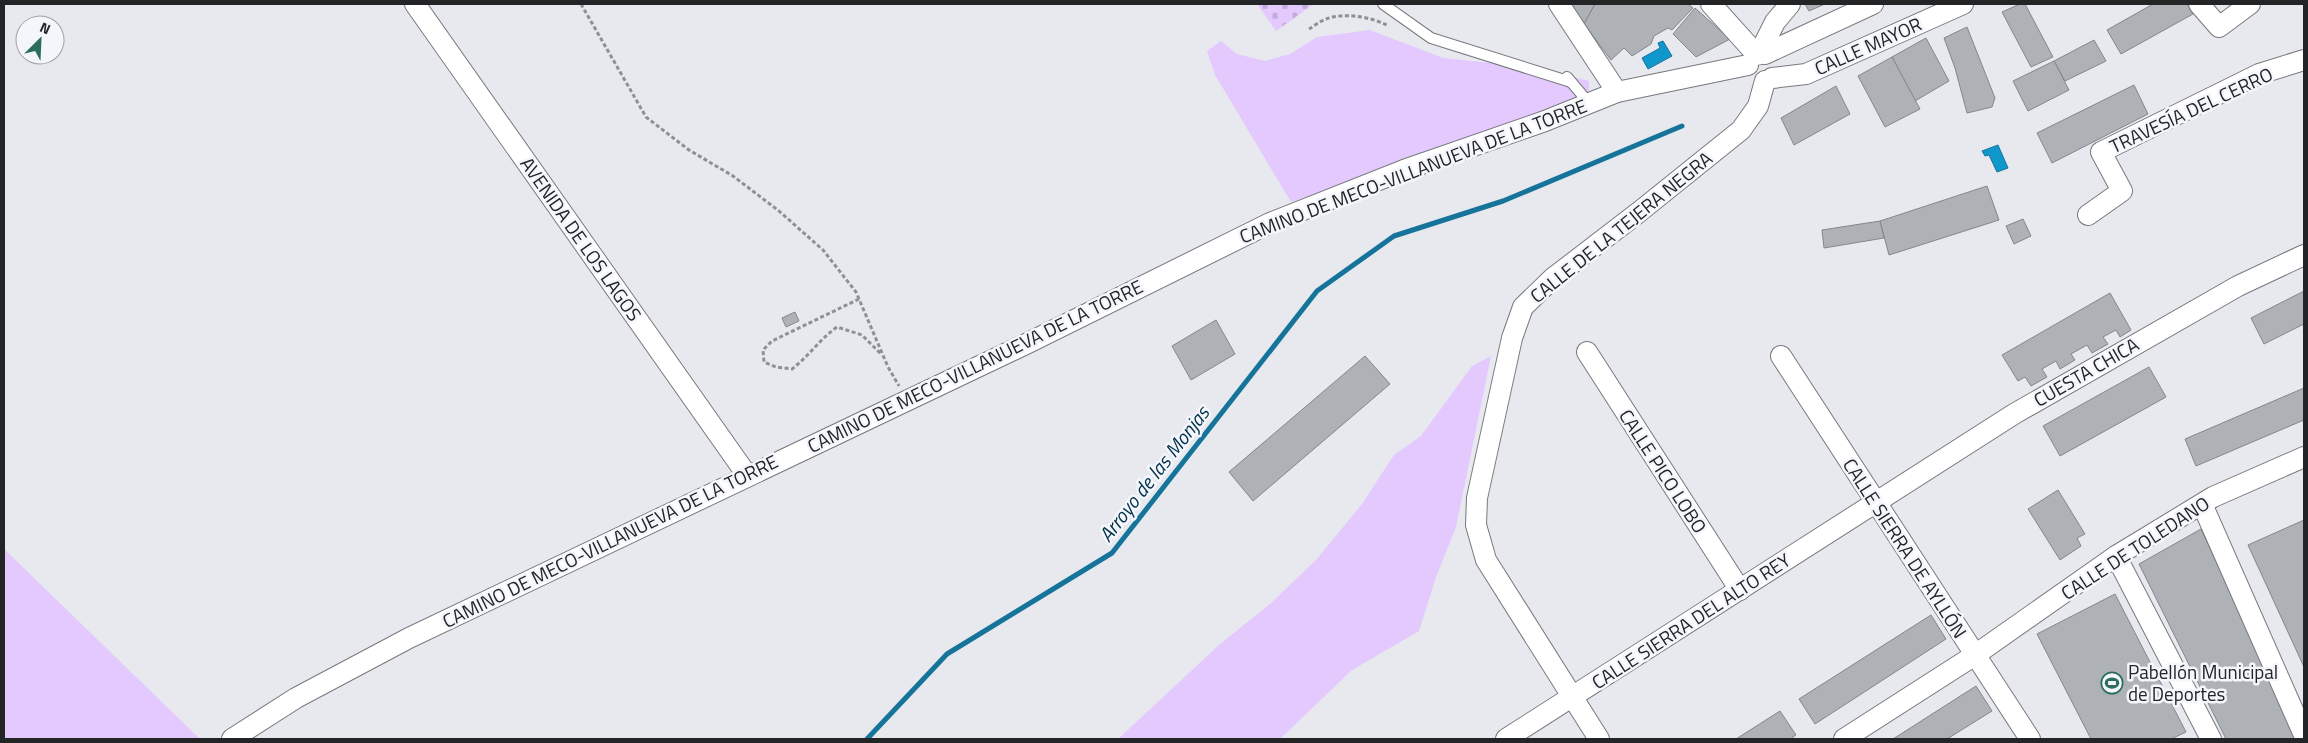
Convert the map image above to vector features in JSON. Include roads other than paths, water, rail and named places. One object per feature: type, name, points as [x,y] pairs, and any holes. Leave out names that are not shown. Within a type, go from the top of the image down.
[{"type":"street","name":"AVENIDA DE LOS LAGOS","points":[[415,4],[747,475]]},
{"type":"street","points":[[1559,4],[1617,92]]},
{"type":"street","points":[[1711,4],[1757,57]]},
{"type":"street","points":[[1768,80],[1759,82],[1752,78],[1749,73],[1774,22],[1790,4]]},
{"type":"street","name":"CALLE MAYOR","points":[[1757,57],[1873,4]]},
{"type":"street","name":"CALLE MAYOR","points":[[1768,80],[1806,74],[1961,4]]},
{"type":"street","points":[[2199,4],[2219,27],[2250,4]]},
{"type":"street","name":"CAMINO DE MECO-VILLANUEVA DE LA TORRE","points":[[232,739],[296,698],[409,638],[747,475],[1028,343],[1270,223],[1404,170],[1617,92],[1757,57]]},
{"type":"street","name":"TRAVESÍA DEL CERRO","points":[[2088,215],[2122,191],[2102,152],[2259,74],[2304,60]]},
{"type":"street","name":"CALLE DE LA TEJERA NEGRA","points":[[1599,739],[1486,560],[1476,525],[1477,498],[1512,338],[1523,307],[1553,278],[1639,212],[1740,130],[1758,106],[1768,80]]},
{"type":"street","name":"CUESTA CHICA","points":[[1876,503],[2014,414],[2149,335],[2238,286],[2304,255]]},
{"type":"street","name":"CALLE PICO LOBO","points":[[1587,352],[1740,590]]},
{"type":"street","name":"CALLE SIERRA DE AYLLÓN","points":[[1781,356],[2030,739]]},
{"type":"street","name":"CALLE DE TOLEDANO","points":[[1844,739],[1975,655],[2116,556],[2202,504],[2304,457]]},
{"type":"street","name":"CALLE SIERRA DEL ALTO REY","points":[[1506,739],[1876,503]]},
{"type":"street","points":[[2202,504],[2304,735]]},
{"type":"street","points":[[2116,556],[2211,739]]},
{"type":"lane","points":[[1383,4],[1431,38],[1571,82]]},
{"type":"lane","points":[[1564,74],[1589,103]]},
{"type":"water","points":[[1663,41],[1672,56],[1648,69],[1642,58],[1660,48],[1658,43]]},
{"type":"water","points":[[1998,145],[2008,168],[1997,172],[1989,155],[1985,156],[1982,151]]},
{"type":"waterway","name":"Arroyo de las Monjas","points":[[867,739],[947,654],[1112,553],[1317,291],[1394,236],[1503,201],[1682,126]]},
{"type":"place","name":"Pabellón Municipal de Deportes","points":[[2112,683]]}]
